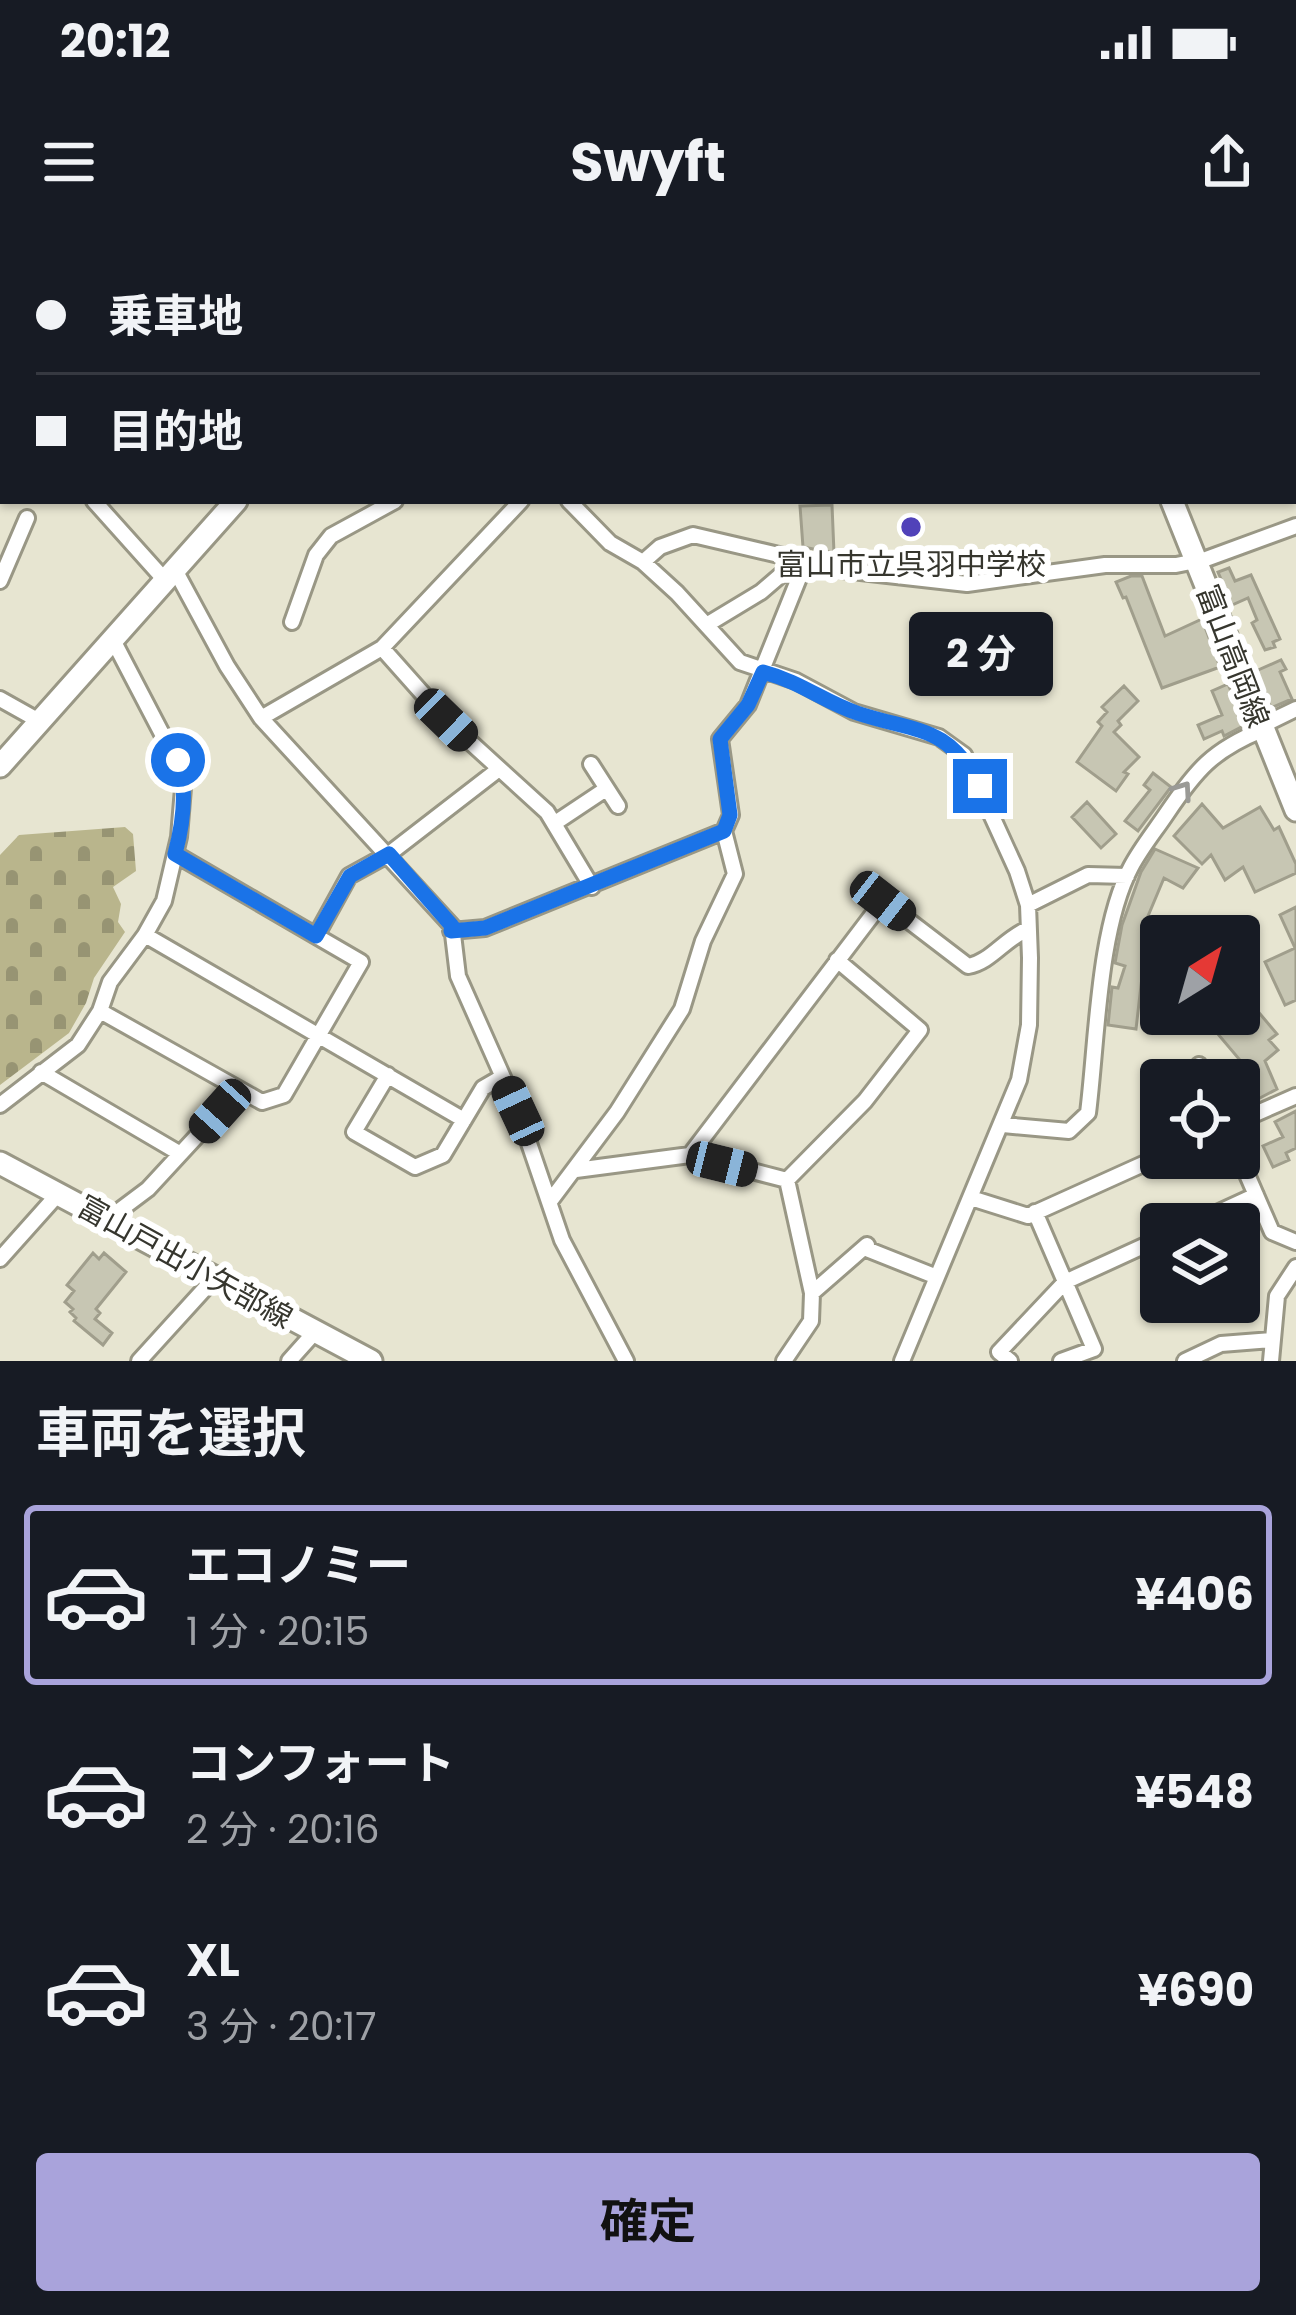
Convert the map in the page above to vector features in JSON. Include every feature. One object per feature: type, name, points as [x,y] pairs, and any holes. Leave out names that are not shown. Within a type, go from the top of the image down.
[{"type":"main road","points":[[0,766],[233,504]]},
{"type":"main road","name":"富山高岡線","points":[[1173,504],[1296,810]]},
{"type":"main road","name":"富山戸出小矢部線","points":[[0,1163],[371,1361]]},
{"type":"street","points":[[97,504],[168,573],[261,718],[452,926],[458,976],[576,1270],[626,1361]]},
{"type":"street","points":[[292,622],[316,555],[332,536],[389,504]]},
{"type":"street","points":[[261,718],[382,648],[518,504]]},
{"type":"street","points":[[572,504],[610,543],[643,562],[740,662],[796,681],[854,712],[939,737],[964,755],[1017,872],[1028,905],[1029,1025],[1019,1080],[902,1361]]},
{"type":"street","points":[[0,581],[27,518]]},
{"type":"street","points":[[643,562],[660,547],[693,536],[801,562],[967,584],[1105,565],[1176,565],[1296,526]]},
{"type":"street","points":[[708,624],[801,562]]},
{"type":"street","points":[[550,1200],[576,1170],[682,1009],[703,941],[735,874],[724,831],[730,815],[720,739],[748,705],[801,562]]},
{"type":"street","points":[[0,1106],[77,1045],[100,1011],[110,982],[164,902],[184,776],[113,640]]},
{"type":"street","points":[[382,648],[446,720],[555,823],[592,887]]},
{"type":"street","points":[[0,698],[40,722]]},
{"type":"street","points":[[1003,1125],[1069,1131],[1088,1113],[1109,937],[1127,876],[1200,768],[1227,744],[1296,709]]},
{"type":"street","points":[[591,764],[618,806]]},
{"type":"street","points":[[316,936],[350,876],[389,854],[499,769]]},
{"type":"street","points":[[555,823],[606,789]]},
{"type":"street","points":[[451,931],[485,928],[724,831]]},
{"type":"street","points":[[100,1011],[262,1102],[284,1095],[361,962],[175,854]]},
{"type":"street","points":[[1028,905],[1088,875],[1127,876]]},
{"type":"street","points":[[690,1155],[883,901],[968,966],[983,963],[1006,938],[1028,929]]},
{"type":"street","points":[[145,934],[464,1120]]},
{"type":"street","points":[[787,1180],[865,1101],[920,1030],[837,960]]},
{"type":"street","points":[[41,1072],[179,1153]]},
{"type":"street","points":[[388,1075],[354,1132],[416,1167],[443,1155],[483,1088],[502,1077]]},
{"type":"street","points":[[108,1219],[148,1189],[220,1111],[244,1094]]},
{"type":"street","points":[[1260,1112],[1296,1096]]},
{"type":"street","points":[[576,1170],[690,1155],[787,1180]]},
{"type":"street","points":[[971,1198],[1028,1216],[1140,1165]]},
{"type":"street","points":[[1249,1179],[1272,1232],[1296,1242]]},
{"type":"street","points":[[784,1361],[811,1321],[812,1293],[787,1180]]},
{"type":"street","points":[[0,1259],[59,1193]]},
{"type":"street","points":[[1239,1203],[1256,1195]]},
{"type":"street","points":[[1036,1212],[1094,1349],[1061,1361]]},
{"type":"street","points":[[812,1293],[867,1244],[937,1277]]},
{"type":"street","points":[[1010,1361],[998,1352],[1065,1282],[1140,1248]]},
{"type":"street","points":[[1271,1361],[1276,1296],[1296,1267]]},
{"type":"street","points":[[139,1361],[209,1284]]},
{"type":"street","points":[[289,1361],[314,1333]]},
{"type":"street","points":[[1185,1361],[1221,1344],[1272,1340]]},
{"type":"green space","points":[[125,827],[133,834],[136,871],[113,887],[121,904],[118,922],[125,932],[94,978],[69,1033],[0,1085],[0,855],[19,835]]},
{"type":"building","points":[[832,505],[834,553],[803,547],[800,506]]},
{"type":"building","points":[[1229,568],[1235,581],[1251,575],[1280,639],[1273,642],[1275,647],[1265,650],[1252,623],[1257,620],[1248,598],[1232,605],[1218,572]]},
{"type":"building","points":[[1142,576],[1165,636],[1202,619],[1220,667],[1162,688],[1116,582]]},
{"type":"building","points":[[1281,660],[1286,669],[1280,672],[1292,699],[1271,708],[1256,671]]},
{"type":"building","points":[[1228,684],[1245,725],[1224,736],[1222,731],[1204,739],[1198,725],[1222,715],[1212,691]]},
{"type":"building","points":[[1124,686],[1138,701],[1114,732],[1139,757],[1124,772],[1128,774],[1116,791],[1077,762],[1102,726],[1098,722],[1107,712],[1102,707]]},
{"type":"building","points":[[1153,773],[1171,787],[1138,831],[1125,821],[1150,790],[1144,785]]},
{"type":"building","points":[[1087,802],[1116,834],[1101,848],[1072,817]]},
{"type":"building","points":[[1202,804],[1223,828],[1260,807],[1274,830],[1279,827],[1296,873],[1255,892],[1243,867],[1225,880],[1211,855],[1202,864],[1174,836]]},
{"type":"building","points":[[1155,849],[1198,868],[1183,888],[1164,878],[1148,915],[1140,915],[1136,1029],[1108,1025],[1112,987],[1118,988],[1125,966],[1115,963],[1122,925],[1141,872]]},
{"type":"building","points":[[1296,907],[1296,1000],[1285,1005],[1265,962],[1295,948],[1280,915]]},
{"type":"building","points":[[1260,1014],[1277,1034],[1269,1040],[1278,1050],[1265,1061],[1277,1089],[1260,1098],[1260,1059],[1239,1059],[1219,1035],[1260,1035]]},
{"type":"building","points":[[1296,1111],[1296,1148],[1286,1153],[1289,1160],[1273,1167],[1263,1146],[1283,1137],[1275,1122]]},
{"type":"building","points":[[93,1253],[99,1259],[104,1253],[126,1272],[96,1309],[100,1313],[95,1319],[112,1333],[103,1345],[74,1321],[73,1309],[65,1302],[74,1291],[67,1285]]},
{"type":"place","name":"富山市立呉羽中学校","points":[[911,527]]},
{"type":"route","points":[[178,760],[184,776],[175,854],[316,936],[350,876],[389,854],[452,926],[451,931],[485,928],[724,831],[730,815],[720,739],[748,705],[763,672],[796,681],[854,712],[939,737],[964,755],[980,786]]}]
